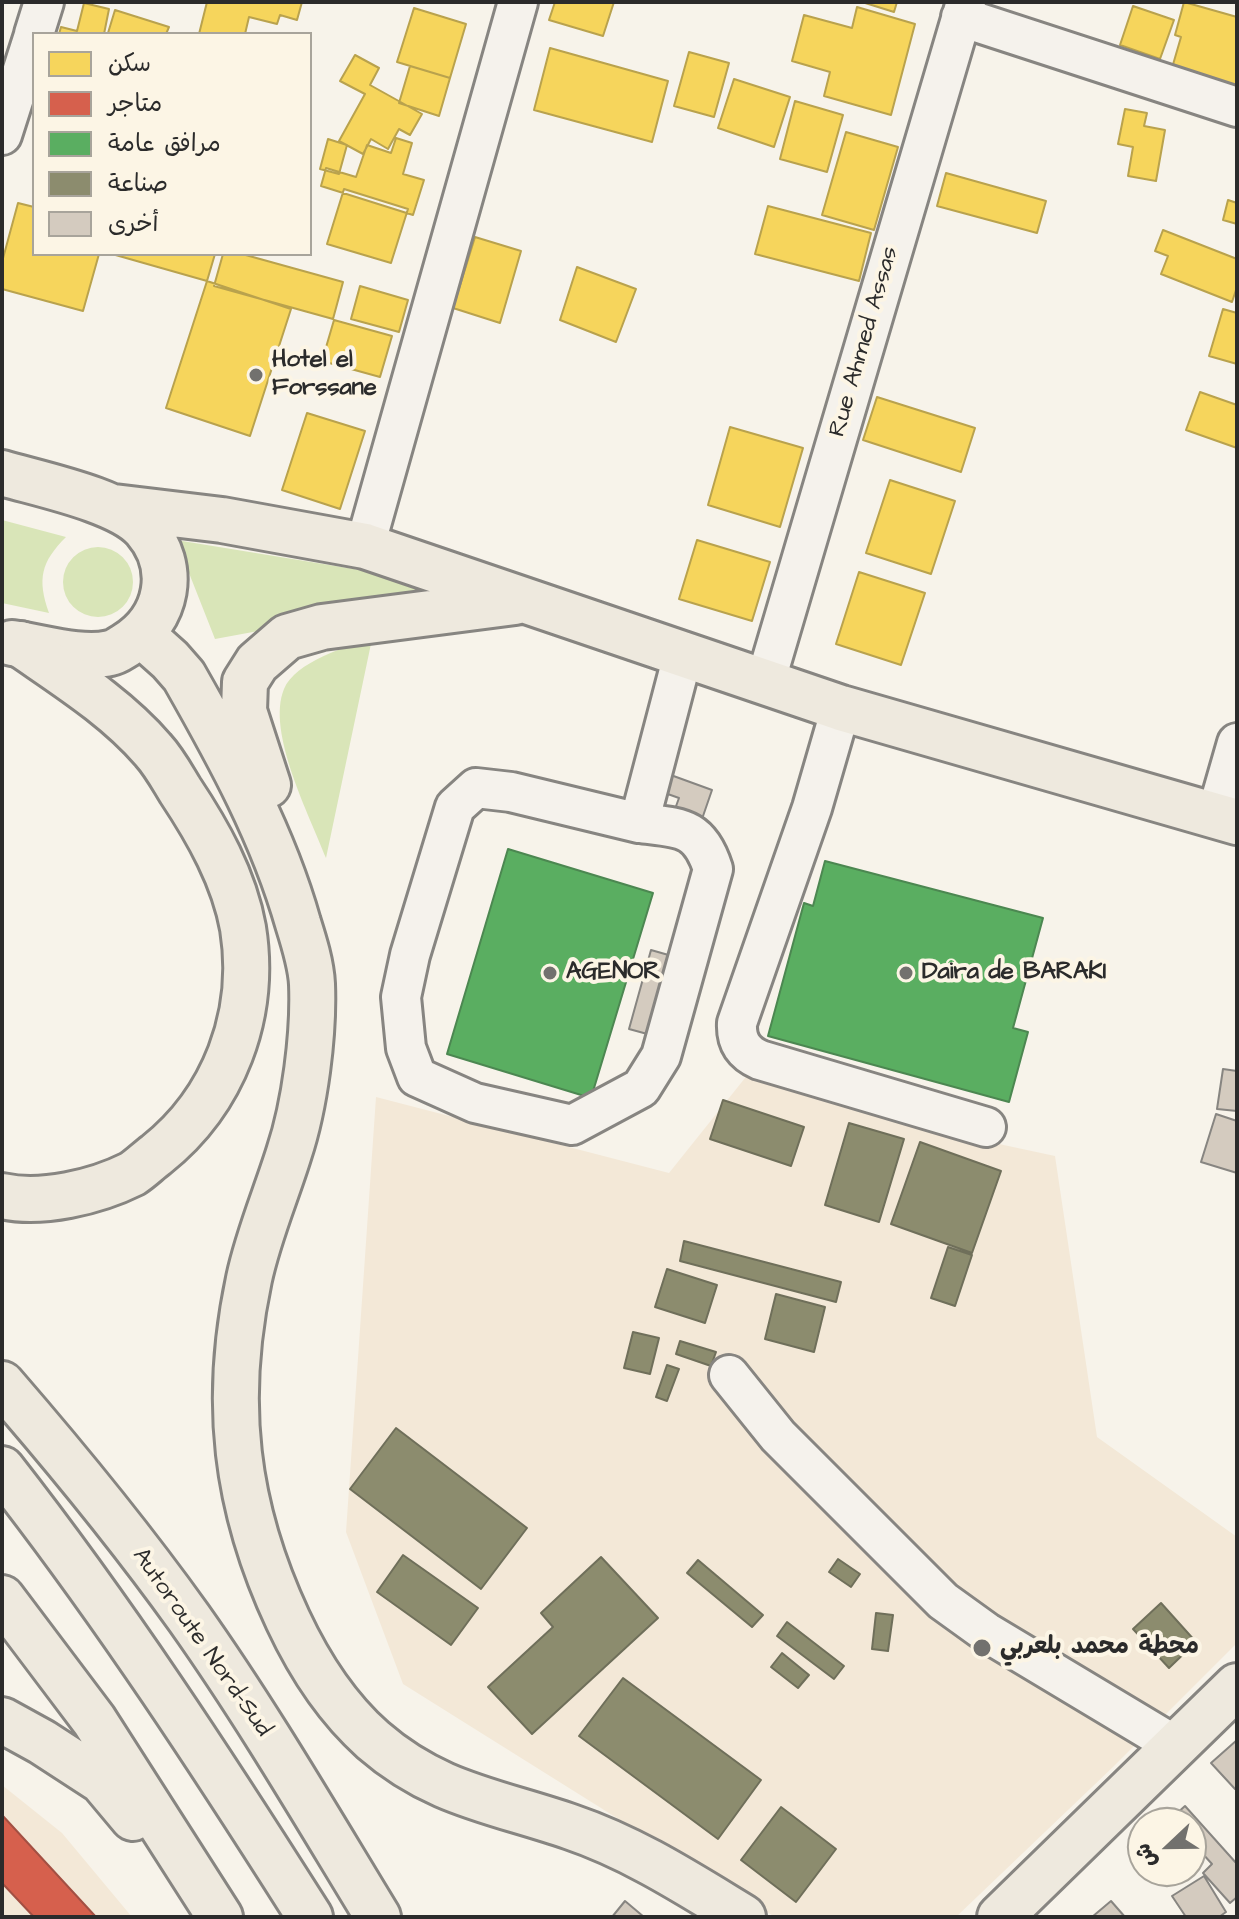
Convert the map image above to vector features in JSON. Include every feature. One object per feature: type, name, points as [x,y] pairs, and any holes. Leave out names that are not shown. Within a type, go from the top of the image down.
[{"type":"main road","points":[[2,473],[114,507],[222,520],[365,546],[841,708],[1226,819]]},
{"type":"main road","points":[[11,642],[91,655],[112,653],[142,635],[161,605],[165,575],[158,552],[144,527],[114,507]]},
{"type":"main road","points":[[525,601],[322,627],[287,637],[257,663],[245,682],[244,711],[251,740],[275,802],[303,891],[310,931],[312,981],[302,1099],[291,1148],[250,1276],[237,1358],[234,1400],[241,1482],[258,1545],[276,1595],[309,1660],[327,1689],[373,1739],[429,1779],[462,1795],[570,1827],[612,1843],[651,1862],[743,1917]]},
{"type":"main road","points":[[142,635],[184,676],[256,812],[279,862],[293,903],[312,981]]},
{"type":"main road","points":[[2,1196],[18,1200],[82,1193],[134,1173],[181,1135],[211,1098],[234,1046],[245,989],[242,928],[229,883],[208,833],[154,750],[107,705],[11,642]]},
{"type":"main road","name":"Autoroute Nord-Sud","points":[[2,1384],[59,1450],[189,1618],[299,1787],[378,1917]]},
{"type":"main road","points":[[2,1469],[50,1530],[205,1752],[310,1917]]},
{"type":"main road","points":[[2,1598],[94,1720],[219,1917]]},
{"type":"main road","points":[[1000,1917],[1237,1686]]},
{"type":"main road","points":[[2,1720],[102,1781],[219,1917]]},
{"type":"street","points":[[35,32],[44,2]]},
{"type":"street","points":[[365,546],[518,2]]},
{"type":"street","points":[[963,10],[1237,107]]},
{"type":"street","name":"Rue Ahmed Assas","points":[[765,683],[963,10]]},
{"type":"street","points":[[2,135],[32,40]]},
{"type":"street","points":[[639,823],[683,655]]},
{"type":"street","points":[[841,708],[812,808],[737,1023],[738,1038],[746,1052],[760,1060],[986,1127]]},
{"type":"street","points":[[1226,819],[1237,743]]},
{"type":"street","points":[[476,788],[511,792],[639,823],[685,829],[706,848],[713,869],[661,1056],[641,1088],[572,1125],[475,1103],[417,1077],[406,1048],[401,997],[410,955],[455,807],[476,788]]},
{"type":"street","points":[[729,1375],[778,1436],[943,1601],[986,1632],[1176,1746]]},
{"type":"shaded area","points":[[749,1073],[971,1138],[1055,1156],[1097,1437],[1237,1537],[1237,1643],[956,1917],[775,1917],[403,1684],[346,1532],[376,1097],[669,1173]]},
{"type":"shaded area","points":[[2,1785],[62,1833],[132,1917],[2,1917]]},
{"type":"green space","points":[[2,520],[66,537],[46,563],[43,590],[49,613],[2,603]]},
{"type":"green space","points":[[176,540],[366,571],[403,574],[437,598],[215,639]]},
{"type":"green space","points":[[98,547],[117,553],[127,563],[133,582],[127,601],[117,611],[98,617],[79,611],[69,601],[63,582],[69,563],[79,553]]},
{"type":"green space","points":[[372,639],[326,858],[292,774],[281,728],[280,707],[284,689],[299,671],[323,656]]},
{"type":"building: سكن","points":[[207,2],[302,2],[297,20],[280,15],[277,24],[249,17],[245,32],[200,32]]},
{"type":"building: سكن","points":[[555,2],[614,2],[603,36],[549,20]]},
{"type":"building: سكن","points":[[862,2],[897,2],[894,12]]},
{"type":"building: سكن","points":[[1184,2],[1237,17],[1237,86],[1172,68],[1181,37],[1175,35]]},
{"type":"building: سكن","points":[[84,3],[109,9],[104,32],[60,32],[61,27],[77,31]]},
{"type":"building: سكن","points":[[1133,6],[1174,20],[1160,59],[1120,45]]},
{"type":"building: سكن","points":[[857,7],[915,24],[891,115],[824,96],[830,72],[792,61],[804,15],[852,28]]},
{"type":"building: سكن","points":[[414,8],[466,24],[450,78],[397,62]]},
{"type":"building: سكن","points":[[115,10],[169,27],[167,32],[108,32]]},
{"type":"building: سكن","points":[[550,48],[668,81],[652,142],[534,110]]},
{"type":"building: سكن","points":[[689,52],[729,63],[714,117],[674,106]]},
{"type":"building: سكن","points":[[355,55],[379,68],[370,85],[422,114],[410,135],[399,129],[388,149],[371,139],[363,154],[339,141],[365,94],[340,81]]},
{"type":"building: سكن","points":[[410,66],[450,78],[439,116],[399,103]]},
{"type":"building: سكن","points":[[734,79],[790,97],[774,147],[718,128]]},
{"type":"building: سكن","points":[[795,101],[843,115],[827,172],[780,159]]},
{"type":"building: سكن","points":[[1125,109],[1147,113],[1144,126],[1165,130],[1156,181],[1128,176],[1133,147],[1118,144]]},
{"type":"building: سكن","points":[[846,132],[898,147],[874,230],[822,215]]},
{"type":"building: سكن","points":[[396,138],[412,143],[403,174],[424,180],[413,215],[321,186],[326,168],[356,177],[367,145],[391,153]]},
{"type":"building: سكن","points":[[328,139],[347,145],[339,174],[320,169]]},
{"type":"building: سكن","points":[[946,173],[1046,201],[1037,233],[937,206]]},
{"type":"building: سكن","points":[[344,189],[408,209],[391,263],[327,244]]},
{"type":"building: سكن","points":[[1228,200],[1237,203],[1237,224],[1223,220]]},
{"type":"building: سكن","points":[[18,203],[32,206],[32,256],[98,256],[83,311],[2,289],[2,262]]},
{"type":"building: سكن","points":[[768,206],[871,233],[859,281],[755,254]]},
{"type":"building: سكن","points":[[1163,230],[1237,259],[1237,287],[1232,302],[1161,274],[1168,256],[1155,251]]},
{"type":"building: سكن","points":[[475,237],[521,251],[500,323],[453,308]]},
{"type":"building: سكن","points":[[119,256],[214,256],[207,281]]},
{"type":"building: سكن","points":[[222,256],[249,256],[343,282],[333,319],[214,286]]},
{"type":"building: سكن","points":[[577,267],[636,289],[616,342],[560,320]]},
{"type":"building: سكن","points":[[207,281],[291,309],[250,436],[166,408]]},
{"type":"building: سكن","points":[[360,286],[408,300],[399,332],[351,319]]},
{"type":"building: سكن","points":[[1223,309],[1237,313],[1237,364],[1209,356]]},
{"type":"building: سكن","points":[[334,320],[392,336],[380,377],[322,361]]},
{"type":"building: سكن","points":[[1200,392],[1237,405],[1237,448],[1186,430]]},
{"type":"building: سكن","points":[[877,397],[975,428],[961,472],[863,440]]},
{"type":"building: سكن","points":[[307,413],[365,431],[340,509],[282,490]]},
{"type":"building: سكن","points":[[730,427],[803,448],[780,527],[708,505]]},
{"type":"building: سكن","points":[[890,480],[955,501],[931,574],[866,553]]},
{"type":"building: سكن","points":[[697,540],[770,562],[752,621],[679,599]]},
{"type":"building: سكن","points":[[859,572],[925,593],[901,665],[836,644]]},
{"type":"building: متاجر","points":[[2,1815],[96,1917],[34,1917],[2,1883]]},
{"type":"building: مرافق عامة","name":"AGENOR","points":[[508,849],[653,893],[591,1098],[447,1054]]},
{"type":"building: مرافق عامة","name":"Daira de BARAKI","points":[[825,861],[1043,918],[1013,1028],[1028,1032],[1009,1102],[768,1036],[804,903],[813,906]]},
{"type":"building: صناعة","points":[[723,1100],[804,1127],[791,1166],[710,1139]]},
{"type":"building: صناعة","points":[[849,1123],[904,1139],[879,1222],[825,1205]]},
{"type":"building: صناعة","points":[[920,1142],[1001,1171],[972,1253],[891,1224]]},
{"type":"building: صناعة","points":[[684,1241],[841,1282],[836,1302],[680,1261]]},
{"type":"building: صناعة","points":[[948,1247],[972,1255],[955,1306],[931,1298]]},
{"type":"building: صناعة","points":[[667,1269],[717,1285],[705,1323],[655,1307]]},
{"type":"building: صناعة","points":[[776,1294],[825,1307],[814,1352],[765,1339]]},
{"type":"building: صناعة","points":[[633,1332],[659,1338],[650,1374],[624,1368]]},
{"type":"building: صناعة","points":[[680,1341],[716,1352],[711,1366],[676,1354]]},
{"type":"building: صناعة","points":[[667,1365],[679,1369],[667,1401],[656,1397]]},
{"type":"building: صناعة","points":[[396,1428],[527,1528],[481,1589],[350,1489]]},
{"type":"building: صناعة","points":[[403,1555],[478,1608],[451,1645],[377,1592]]},
{"type":"building: صناعة","points":[[601,1557],[658,1618],[532,1734],[488,1687],[553,1627],[541,1613]]},
{"type":"building: صناعة","points":[[838,1559],[860,1574],[851,1587],[829,1572]]},
{"type":"building: صناعة","points":[[698,1560],[763,1615],[752,1627],[687,1573]]},
{"type":"building: صناعة","points":[[1161,1603],[1196,1642],[1169,1668],[1133,1629]]},
{"type":"building: صناعة","points":[[876,1613],[893,1615],[888,1651],[872,1649]]},
{"type":"building: صناعة","points":[[787,1622],[844,1666],[834,1679],[777,1636]]},
{"type":"building: صناعة","points":[[782,1653],[809,1675],[798,1688],[771,1667]]},
{"type":"building: صناعة","points":[[623,1678],[761,1780],[718,1839],[579,1736]]},
{"type":"building: صناعة","points":[[781,1807],[836,1849],[796,1902],[741,1860]]},
{"type":"building: أخرى","points":[[668,774],[712,790],[702,819],[675,809],[679,798],[662,792]]},
{"type":"building: أخرى","points":[[651,950],[672,956],[651,1035],[629,1029]]},
{"type":"building: أخرى","points":[[1223,1069],[1237,1071],[1237,1111],[1217,1109]]},
{"type":"building: أخرى","points":[[1216,1114],[1237,1121],[1237,1173],[1201,1162]]},
{"type":"building: أخرى","points":[[1237,1740],[1237,1787],[1235,1789],[1211,1763]]},
{"type":"building: أخرى","points":[[1207,1831],[1237,1864],[1237,1897],[1230,1903],[1207,1877],[1207,1869],[1212,1864],[1207,1859]]},
{"type":"building: أخرى","points":[[1207,1881],[1226,1912],[1219,1917],[1186,1917],[1172,1896],[1186,1887],[1207,1887]]},
{"type":"building: أخرى","points":[[625,1901],[644,1917],[612,1917]]},
{"type":"building: أخرى","points":[[1111,1901],[1125,1917],[1092,1917]]},
{"type":"place","name":"Hotel el Forssane","points":[[256,375]]},
{"type":"place","name":"AGENOR","points":[[550,973]]},
{"type":"place","name":"Daira de BARAKI","points":[[906,973]]},
{"type":"place","name":"محطة محمد بلعربي","points":[[982,1648]]}]
